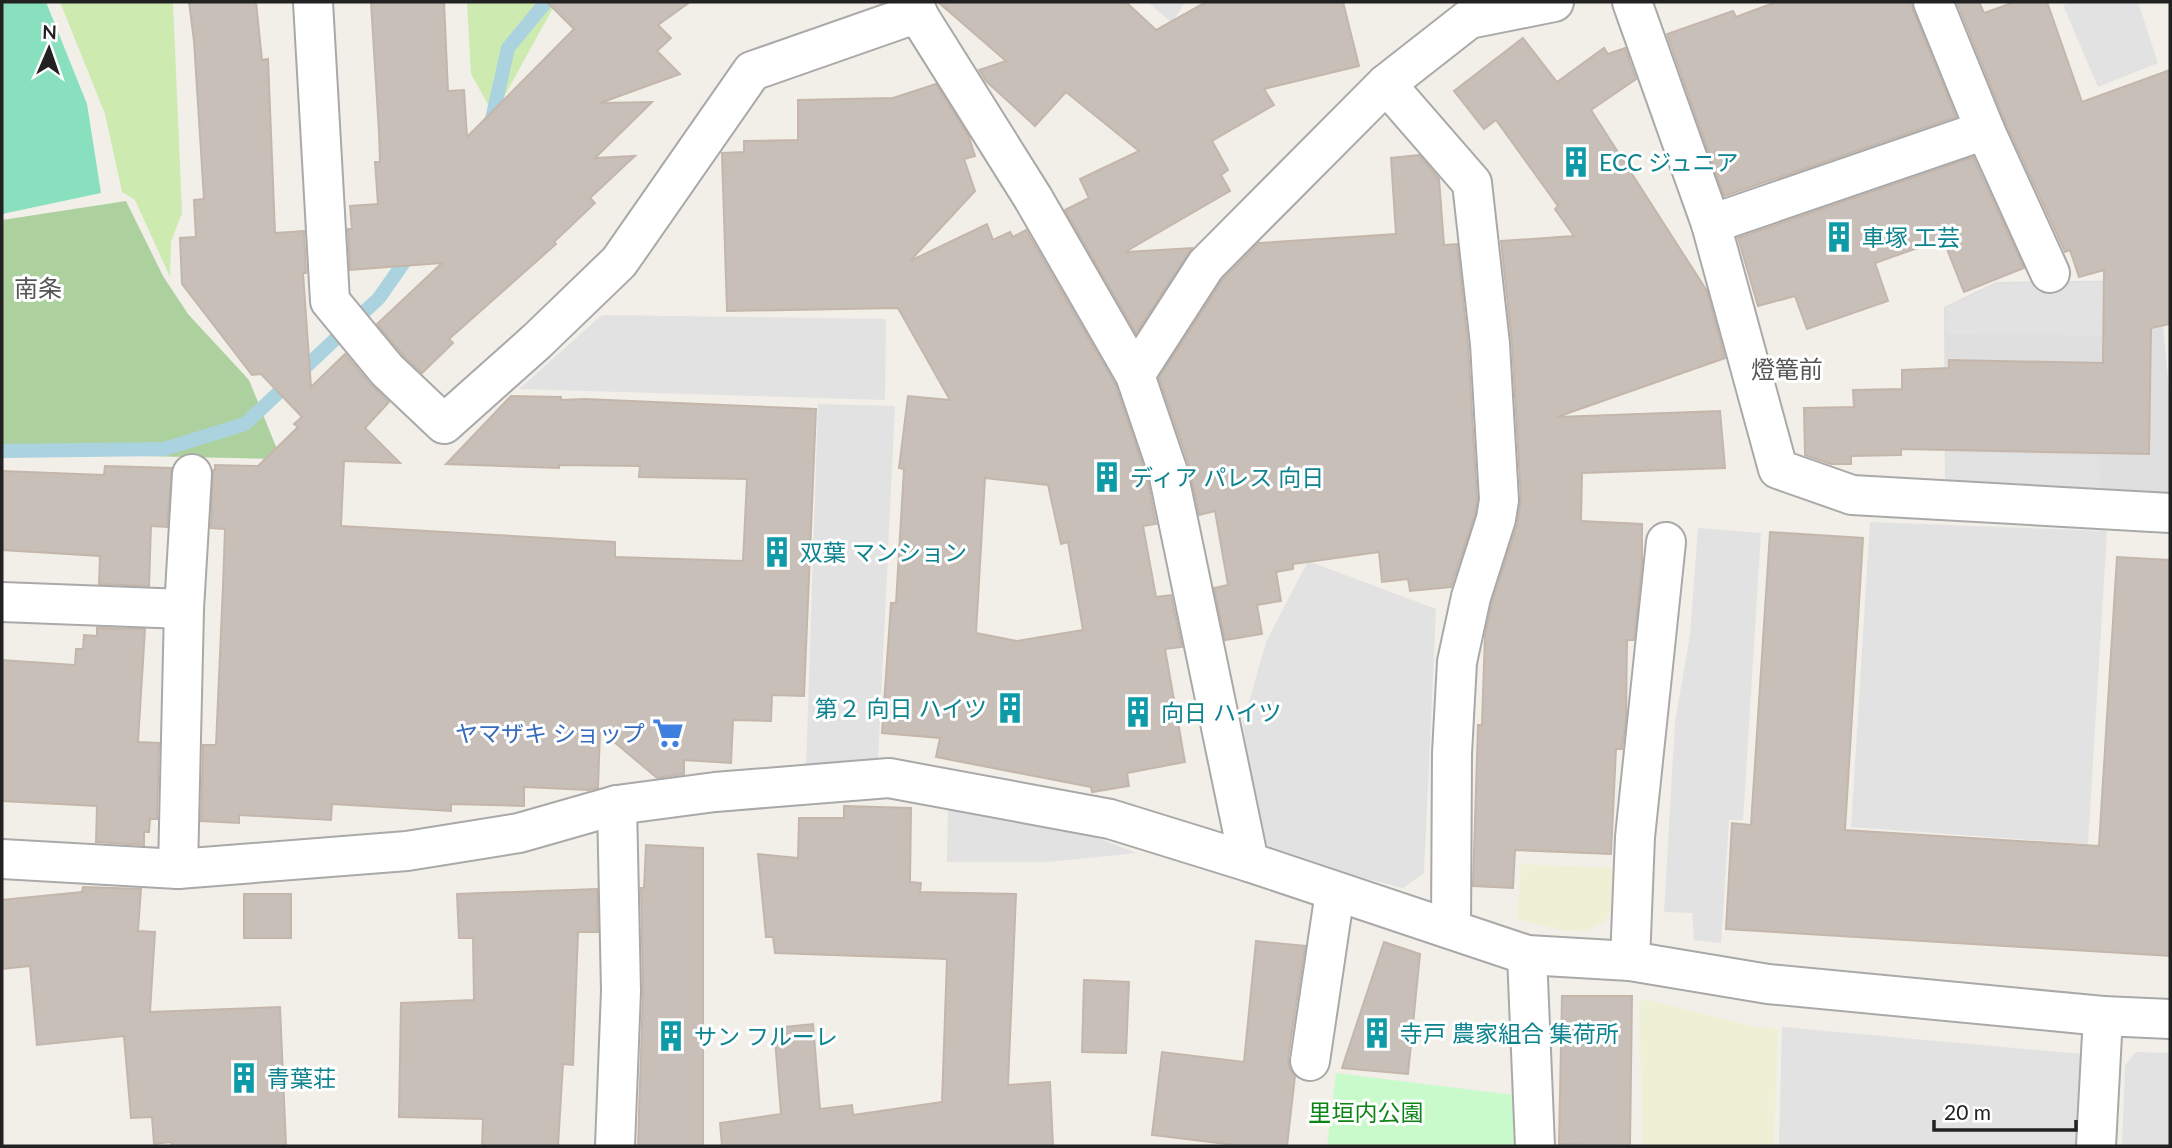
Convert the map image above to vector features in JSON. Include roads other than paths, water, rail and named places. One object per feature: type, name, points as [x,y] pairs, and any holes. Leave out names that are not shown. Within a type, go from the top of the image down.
[{"type":"street","points":[[313,2],[330,301],[387,370],[444,424],[537,341],[619,262],[752,71],[914,7],[1033,198],[1135,376],[1168,471],[1249,863]]},
{"type":"street","points":[[1135,376],[1206,265],[1386,84],[1469,19],[1554,2]]},
{"type":"street","points":[[1632,2],[1712,224],[1778,469],[1852,495],[2170,513]]},
{"type":"street","points":[[1933,2],[1985,130],[2049,273]]},
{"type":"street","points":[[1386,84],[1472,183],[1490,344],[1499,500],[1496,519],[1471,597],[1457,662],[1452,752],[1451,929]]},
{"type":"street","points":[[1712,224],[1985,130]]},
{"type":"street","points":[[178,869],[184,610],[192,474]]},
{"type":"street","points":[[1630,961],[1635,837],[1666,542]]},
{"type":"street","points":[[2,602],[184,610]]},
{"type":"street","points":[[2,859],[178,869],[407,851],[519,833],[617,805],[715,792],[889,778],[1110,819],[1527,955],[1630,961],[1768,984],[2103,1016],[2170,1019]]},
{"type":"street","points":[[615,1146],[621,991],[617,805]]},
{"type":"street","points":[[1310,1061],[1335,892]]},
{"type":"street","points":[[1527,955],[1535,1146]]},
{"type":"street","points":[[2096,1146],[2103,1016]]},
{"type":"waterway","points":[[490,128],[508,48],[546,2]]},
{"type":"waterway","points":[[2,451],[164,449],[245,424],[379,298],[412,251]]},
{"type":"place","name":"ECC ジュニア","points":[[1576,162]]},
{"type":"place","name":"車塚 工芸","points":[[1839,237]]},
{"type":"place","name":"ディア パレス 向日","points":[[1107,477]]},
{"type":"place","name":"双葉 マンション","points":[[777,552]]},
{"type":"place","name":"第２ 向日 ハイツ","points":[[1010,708]]},
{"type":"place","name":"向日 ハイツ","points":[[1138,712]]},
{"type":"place","name":"ヤマザキ ショップ","points":[[668,733]]},
{"type":"place","name":"寺戸 農家組合 集荷所","points":[[1377,1033]]},
{"type":"place","name":"サン フルーレ","points":[[671,1036]]},
{"type":"place","name":"青葉荘","points":[[244,1078]]},
{"type":"district","name":"南条","points":[[38,287]]},
{"type":"district","name":"燈篭前","points":[[1787,368]]},
{"type":"park label","name":"里垣内公園","points":[[1366,1112]]}]
